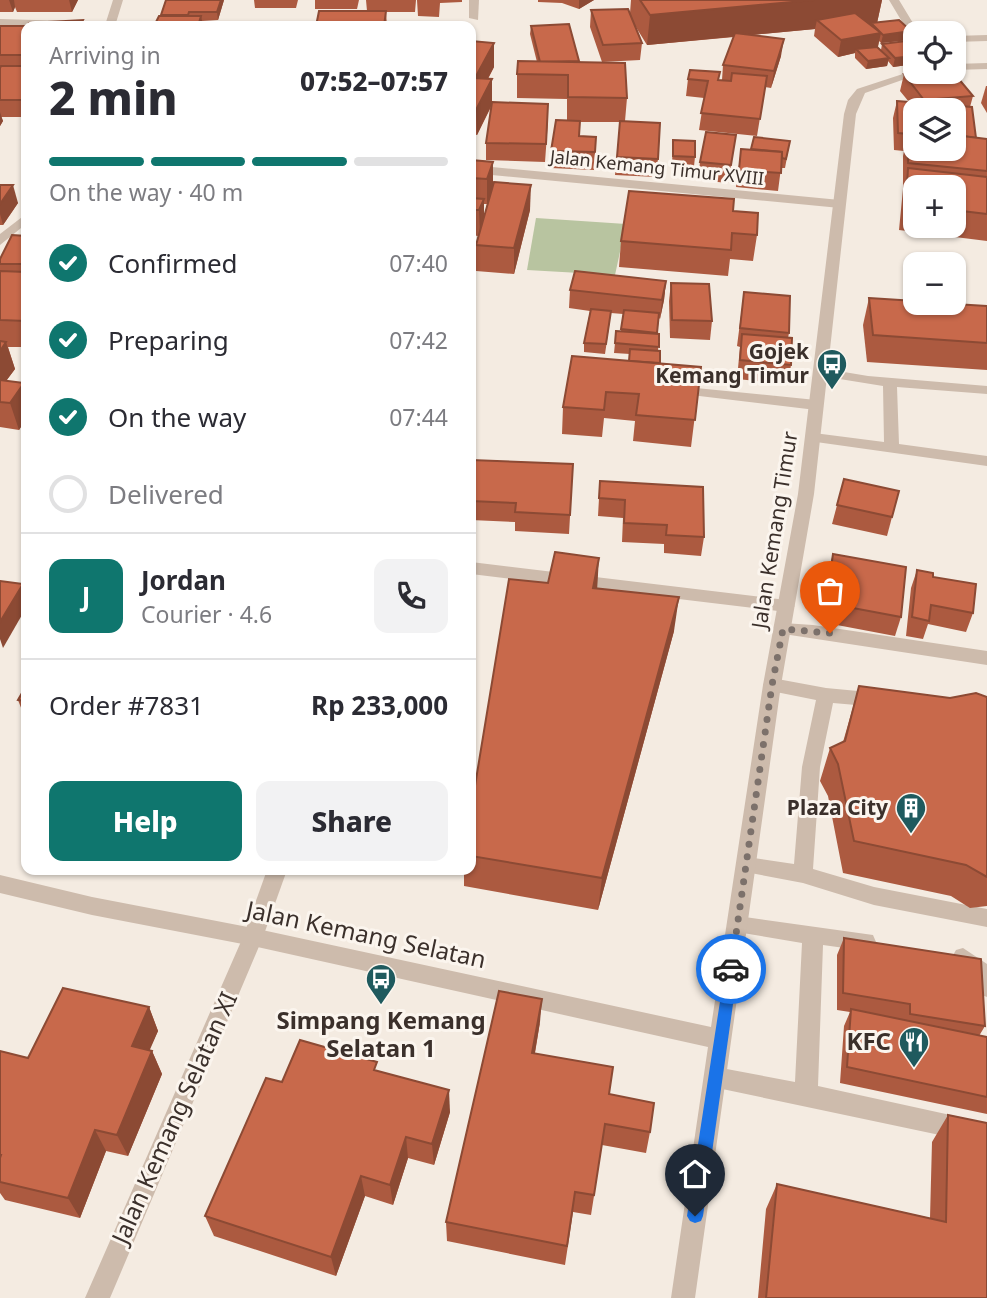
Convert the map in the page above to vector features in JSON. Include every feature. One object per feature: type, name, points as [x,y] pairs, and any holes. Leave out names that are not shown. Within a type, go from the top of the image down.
[{"type":"street","points":[[112,21],[118,0]]},
{"type":"street","points":[[474,0],[474,18]]},
{"type":"street","points":[[894,0],[907,21]]},
{"type":"street","points":[[0,22],[21,23]]},
{"type":"street","points":[[966,39],[986,39]]},
{"type":"street","points":[[966,66],[987,66]]},
{"type":"street","name":"Jalan Kemang Timur","points":[[682,1298],[772,685],[814,438],[854,100],[861,91],[903,77]]},
{"type":"street","name":"Jalan Kemang Timur XVIII","points":[[476,169],[840,204]]},
{"type":"street","points":[[0,241],[21,222]]},
{"type":"street","points":[[820,372],[890,382],[987,390]]},
{"type":"street","points":[[890,382],[892,448]]},
{"type":"street","points":[[696,391],[816,405]]},
{"type":"street","points":[[814,438],[987,461]]},
{"type":"street","points":[[476,569],[786,606]]},
{"type":"street","points":[[783,629],[813,631],[987,659]]},
{"type":"street","points":[[772,685],[827,695],[898,702]]},
{"type":"street","points":[[803,874],[811,767],[827,695]]},
{"type":"street","points":[[747,865],[803,874],[874,896],[987,918]]},
{"type":"street","name":"Jalan Kemang Selatan XI","points":[[97,1298],[253,937],[275,875]]},
{"type":"street","name":"Jalan Kemang Selatan","points":[[0,884],[92,906],[253,937],[721,1039]]},
{"type":"street","points":[[738,925],[881,945]]},
{"type":"street","points":[[806,1095],[813,934]]},
{"type":"street","points":[[936,953],[963,957],[983,974],[987,987]]},
{"type":"street","points":[[716,1078],[987,1134]]},
{"type":"green space","points":[[536,218],[626,224],[615,275],[527,270]]},
{"type":"building","points":[[166,0],[221,0],[217,12],[161,15]]},
{"type":"building","points":[[640,0],[814,0],[650,15]]},
{"type":"building","points":[[628,9],[642,43],[603,45],[591,10]]},
{"type":"building","points":[[319,11],[386,11],[385,21],[317,21]]},
{"type":"building","points":[[855,13],[881,33],[841,40],[817,20]]},
{"type":"building","points":[[159,16],[201,16],[200,21],[156,21]]},
{"type":"building","points":[[899,20],[903,24],[903,32],[883,35],[871,23]]},
{"type":"building","points":[[569,24],[579,61],[540,62],[531,26]]},
{"type":"building","points":[[0,26],[21,26],[21,55],[0,55]]},
{"type":"building","points":[[735,33],[784,39],[774,71],[723,65]]},
{"type":"building","points":[[476,41],[494,43],[476,76]]},
{"type":"building","points":[[903,41],[903,57],[895,58],[882,44]]},
{"type":"building","points":[[877,47],[889,58],[868,61],[856,49]]},
{"type":"building","points":[[518,61],[625,63],[627,98],[568,97],[568,75],[517,74]]},
{"type":"building","points":[[21,66],[21,100],[0,100],[0,68]]},
{"type":"building","points":[[690,70],[720,72],[718,80],[731,81],[732,73],[767,76],[760,119],[701,113],[708,81],[688,79]]},
{"type":"building","points":[[476,78],[492,79],[476,110]]},
{"type":"building","points":[[912,84],[963,84],[973,96],[948,98],[922,98]]},
{"type":"building","points":[[897,101],[903,101],[903,133],[898,133]]},
{"type":"building","points":[[492,102],[548,104],[546,144],[486,143]]},
{"type":"building","points":[[966,107],[972,107],[976,138],[966,137]]},
{"type":"building","points":[[556,120],[580,121],[579,136],[596,137],[595,152],[551,151]]},
{"type":"building","points":[[620,121],[660,123],[658,159],[617,157]]},
{"type":"building","points":[[706,132],[736,135],[731,165],[700,162]]},
{"type":"building","points":[[966,136],[987,139],[987,171],[908,163],[966,161]]},
{"type":"building","points":[[754,137],[790,141],[786,159],[782,158],[782,152],[751,149]]},
{"type":"building","points":[[673,140],[695,141],[695,157],[673,156]]},
{"type":"building","points":[[741,149],[782,152],[781,173],[739,170]]},
{"type":"building","points":[[476,160],[493,162],[487,179],[476,178]]},
{"type":"building","points":[[908,168],[987,177],[987,214],[966,211],[966,175],[908,175]]},
{"type":"building","points":[[494,182],[531,185],[514,248],[476,245]]},
{"type":"building","points":[[0,185],[13,185],[0,204]]},
{"type":"building","points":[[629,191],[734,199],[733,211],[758,213],[757,235],[732,233],[731,250],[621,241]]},
{"type":"building","points":[[476,198],[484,199],[479,210],[476,210]]},
{"type":"building","points":[[12,235],[21,236],[21,264],[0,264]]},
{"type":"building","points":[[0,271],[21,272],[21,321],[0,320]]},
{"type":"building","points":[[575,271],[666,281],[662,300],[570,290]]},
{"type":"building","points":[[671,283],[709,284],[712,321],[672,320]]},
{"type":"building","points":[[744,292],[790,296],[789,333],[740,328]]},
{"type":"building","points":[[869,298],[903,300],[903,315],[966,315],[966,305],[987,306],[987,343],[873,335]]},
{"type":"building","points":[[591,309],[611,311],[606,344],[584,343]]},
{"type":"building","points":[[624,310],[659,313],[657,333],[621,329]]},
{"type":"building","points":[[616,331],[659,334],[659,347],[615,343]]},
{"type":"building","points":[[742,334],[792,338],[791,365],[740,360]]},
{"type":"building","points":[[630,349],[660,351],[660,363],[629,361]]},
{"type":"building","points":[[572,356],[701,367],[695,420],[636,415],[639,394],[606,392],[604,410],[563,407]]},
{"type":"building","points":[[0,380],[21,383],[21,387],[10,403],[0,402]]},
{"type":"building","points":[[476,460],[573,464],[570,515],[515,512],[516,503],[476,501]]},
{"type":"building","points":[[844,479],[899,491],[892,517],[837,505]]},
{"type":"building","points":[[600,481],[703,487],[704,537],[666,535],[667,525],[624,523],[625,500],[599,498]]},
{"type":"building","points":[[555,552],[599,558],[593,588],[679,597],[602,878],[476,857],[476,780],[509,579],[548,583]]},
{"type":"building","points":[[833,554],[906,567],[901,617],[826,603]]},
{"type":"building","points":[[917,570],[933,573],[933,577],[976,584],[973,613],[931,605],[929,621],[912,617]]},
{"type":"building","points":[[0,581],[21,584],[21,587],[0,622]]},
{"type":"building","name":"Plaza City","points":[[859,686],[950,698],[976,693],[987,697],[987,877],[966,865],[854,841],[838,764],[830,748],[845,741]]},
{"type":"building","points":[[844,938],[981,959],[985,1026],[910,1014],[910,1004],[843,993]]},
{"type":"building","points":[[63,988],[149,1007],[132,1046],[152,1051],[117,1135],[95,1130],[68,1198],[0,1182],[0,1051],[28,1058]]},
{"type":"building","points":[[499,991],[542,999],[532,1053],[613,1067],[609,1094],[654,1103],[650,1132],[605,1124],[594,1195],[575,1192],[567,1246],[446,1222]]},
{"type":"building","name":"KFC","points":[[851,1009],[987,1037],[987,1097],[847,1067]]},
{"type":"building","points":[[300,1040],[377,1062],[374,1070],[449,1090],[432,1144],[406,1137],[390,1185],[361,1176],[331,1257],[205,1216],[266,1078],[282,1082]]},
{"type":"building","points":[[948,1115],[987,1123],[987,1298],[766,1298],[777,1184],[946,1222]]},
{"type":"way so far","points":[[731,969],[772,685],[783,629],[830,633]]},
{"type":"place","name":"Gojek Kemang Timur","points":[[832,391]]},
{"type":"place","name":"Plaza City","points":[[911,835]]},
{"type":"place","name":"Simpang Kemang Selatan 1","points":[[381,1006]]},
{"type":"place","name":"KFC","points":[[914,1069]]},
{"type":"route","points":[[695,1216],[731,969]]}]
